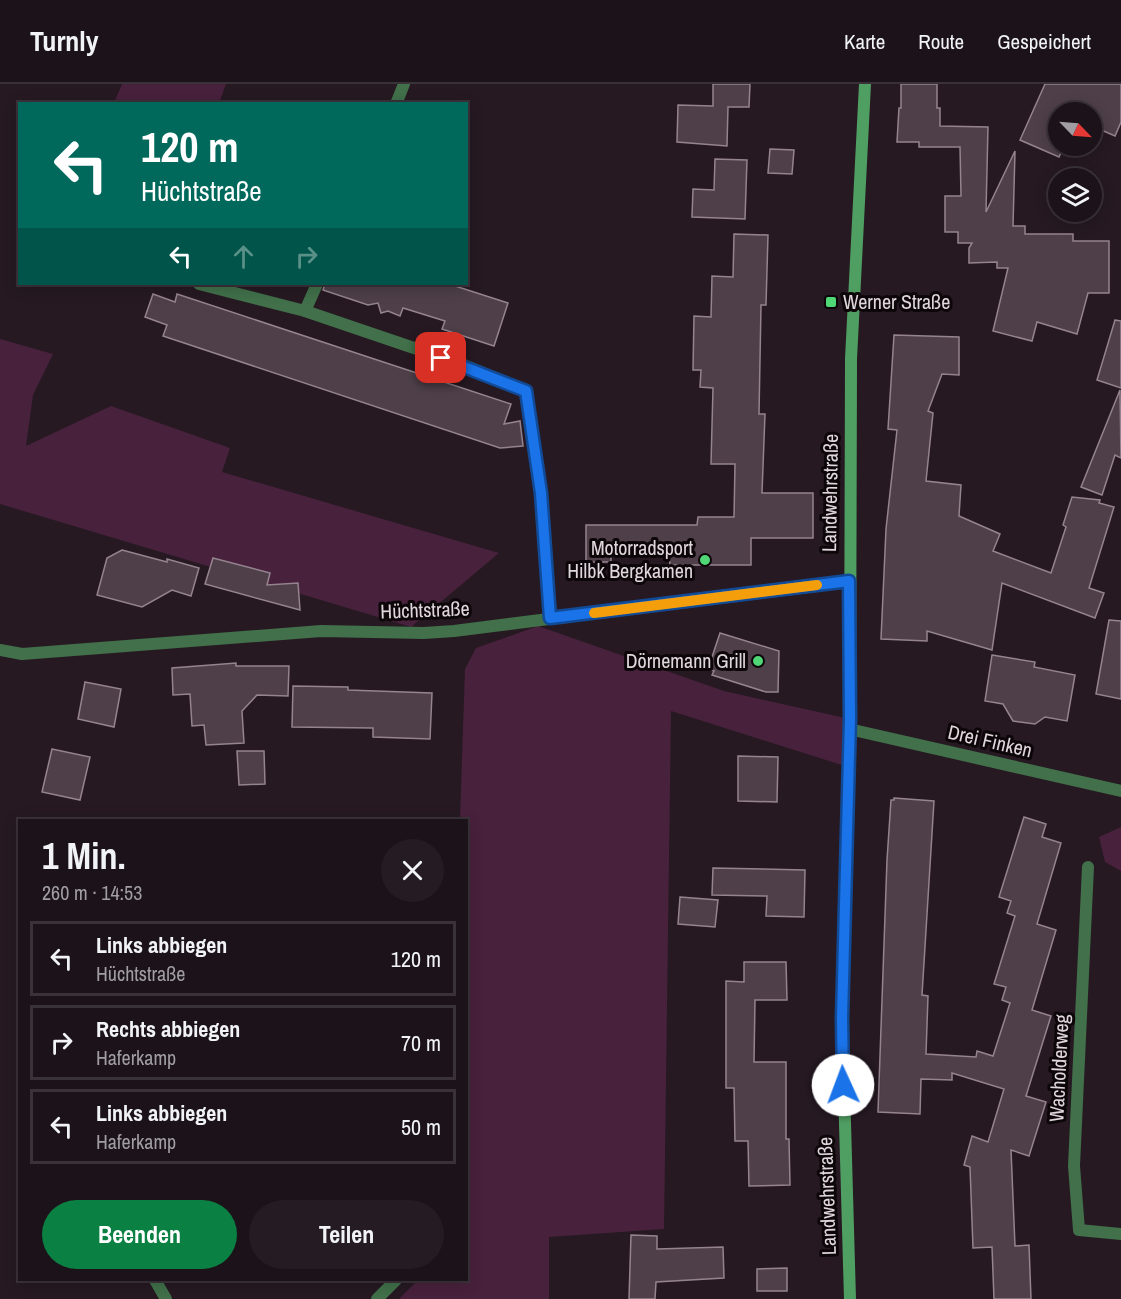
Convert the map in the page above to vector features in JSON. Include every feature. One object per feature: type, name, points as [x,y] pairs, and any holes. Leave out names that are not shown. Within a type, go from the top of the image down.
[{"type":"main road","name":"Landwehrstraße","points":[[850,1299],[842,1018],[849,729],[853,306],[865,84]]},
{"type":"street","points":[[397,102],[404,84]]},
{"type":"street","points":[[204,285],[305,311],[464,365],[526,391],[541,493],[550,618]]},
{"type":"street","points":[[305,311],[317,285]]},
{"type":"street","name":"Hüchtstraße","points":[[0,650],[22,654],[321,631],[424,633],[849,581]]},
{"type":"street","name":"Drei Finken","points":[[849,729],[1121,791]]},
{"type":"street","name":"Wacholderweg","points":[[1088,867],[1074,1166],[1079,1230],[1121,1234]]},
{"type":"street","points":[[155,1281],[166,1299]]},
{"type":"street","points":[[377,1299],[395,1281]]},
{"type":"shaded area","points":[[122,84],[226,84],[219,102],[114,102]]},
{"type":"shaded area","points":[[0,339],[53,354],[33,395],[26,446],[111,406],[230,448],[222,472],[499,553],[411,627],[0,504]]},
{"type":"shaded area","points":[[538,626],[724,691],[850,719],[848,767],[671,711],[664,1229],[549,1237],[549,1299],[399,1299],[417,1281],[468,1281],[468,819],[460,819],[465,669],[476,648]]},
{"type":"shaded area","points":[[1121,827],[1121,871],[1105,862],[1099,837]]},
{"type":"building","points":[[713,84],[750,84],[749,107],[728,107],[727,146],[677,142],[678,105],[713,106]]},
{"type":"building","points":[[901,84],[937,84],[940,126],[988,127],[986,212],[1015,151],[1013,226],[1025,226],[1025,234],[1073,234],[1073,241],[1109,241],[1109,293],[1088,293],[1077,334],[1037,322],[1032,341],[993,331],[1008,268],[997,268],[997,262],[969,263],[969,248],[972,243],[958,243],[958,232],[945,232],[945,196],[961,196],[960,147],[919,147],[919,142],[897,142]]},
{"type":"building","points":[[1045,84],[1121,84],[1121,122],[1115,136],[1102,130],[1102,102],[1048,102],[1048,152],[1020,140]]},
{"type":"building","points":[[770,149],[794,150],[792,174],[768,173]]},
{"type":"building","points":[[715,159],[747,160],[745,219],[692,217],[693,189],[714,190]]},
{"type":"building","points":[[734,234],[768,235],[766,305],[761,305],[759,414],[765,414],[762,493],[813,493],[813,538],[751,538],[751,565],[670,565],[669,555],[611,555],[611,562],[586,562],[586,525],[697,525],[698,517],[734,517],[735,464],[711,464],[713,388],[700,387],[701,370],[693,370],[694,316],[711,317],[712,276],[733,277]]},
{"type":"building","points":[[325,285],[452,285],[508,303],[494,346],[442,329],[445,321],[403,308],[400,316],[388,311],[381,313],[378,303],[368,305],[323,290]]},
{"type":"building","points":[[153,294],[175,302],[177,294],[511,404],[504,424],[520,421],[523,446],[500,448],[163,336],[167,325],[145,317]]},
{"type":"building","points":[[1115,320],[1121,321],[1121,388],[1097,380]]},
{"type":"building","points":[[894,335],[959,337],[959,375],[942,374],[928,411],[933,413],[926,481],[961,485],[959,516],[1000,534],[993,551],[1051,573],[1066,527],[1063,525],[1072,497],[1100,500],[1099,503],[1114,507],[1089,588],[1104,593],[1095,618],[1002,583],[992,650],[927,631],[927,641],[881,639],[886,529],[897,430],[888,429]]},
{"type":"building","points":[[1120,390],[1121,458],[1115,455],[1102,495],[1081,487]]},
{"type":"building","points":[[122,550],[199,568],[191,596],[172,590],[142,607],[97,595],[107,558]]},
{"type":"building","points":[[213,558],[270,573],[267,585],[298,583],[300,610],[205,584]]},
{"type":"building","points":[[1109,620],[1121,621],[1121,699],[1096,694]]},
{"type":"building","points":[[720,633],[779,651],[778,692],[766,692],[712,675],[714,671],[708,669]]},
{"type":"building","points":[[992,655],[1035,662],[1034,667],[1075,675],[1067,721],[1045,717],[1035,724],[1013,721],[1003,704],[985,701]]},
{"type":"building","points":[[236,663],[236,666],[289,666],[288,696],[257,695],[242,711],[244,743],[206,745],[204,725],[192,726],[190,694],[173,695],[172,668]]},
{"type":"building","points":[[85,682],[121,689],[114,727],[78,719]]},
{"type":"building","points":[[293,686],[432,693],[430,739],[373,737],[373,728],[292,727]]},
{"type":"building","points":[[52,749],[90,757],[80,800],[42,792]]},
{"type":"building","points":[[237,751],[264,751],[265,784],[239,785]]},
{"type":"building","points":[[738,756],[778,757],[777,802],[738,801]]},
{"type":"building","points":[[894,798],[934,801],[922,995],[928,996],[926,1054],[976,1057],[977,1051],[993,1056],[1010,1003],[1002,1000],[1006,987],[994,984],[1015,916],[1007,913],[1011,901],[999,897],[1024,817],[1046,824],[1042,837],[1061,843],[1037,924],[1056,930],[1032,1010],[1051,1016],[1026,1096],[1046,1102],[1029,1156],[1011,1150],[1015,1246],[1029,1245],[1031,1299],[994,1299],[992,1247],[973,1248],[970,1167],[964,1165],[972,1136],[988,1142],[1004,1089],[952,1073],[952,1080],[921,1079],[920,1114],[878,1112],[887,860],[891,800]]},
{"type":"building","points":[[713,868],[805,870],[804,917],[766,916],[767,896],[712,895]]},
{"type":"building","points":[[680,897],[718,900],[715,927],[678,924]]},
{"type":"building","points":[[744,962],[786,962],[787,1000],[755,1000],[754,1062],[786,1062],[786,1139],[789,1139],[790,1185],[749,1186],[748,1141],[735,1141],[734,1088],[726,1088],[726,981],[744,982]]},
{"type":"building","points":[[631,1235],[657,1236],[657,1249],[723,1247],[724,1278],[656,1282],[655,1299],[629,1299]]},
{"type":"building","points":[[787,1268],[787,1291],[757,1291],[757,1269]]},
{"type":"slow traffic","points":[[594,613],[817,585]]},
{"type":"place","name":"Werner Straße","points":[[831,302]]},
{"type":"place","name":"Motorradsport Hilbk Bergkamen","points":[[705,560]]},
{"type":"place","name":"Dörnemann Grill","points":[[758,661]]},
{"type":"route","points":[[441,358],[526,391],[541,493],[550,618],[849,581],[850,719],[842,1018],[843,1085]]}]
